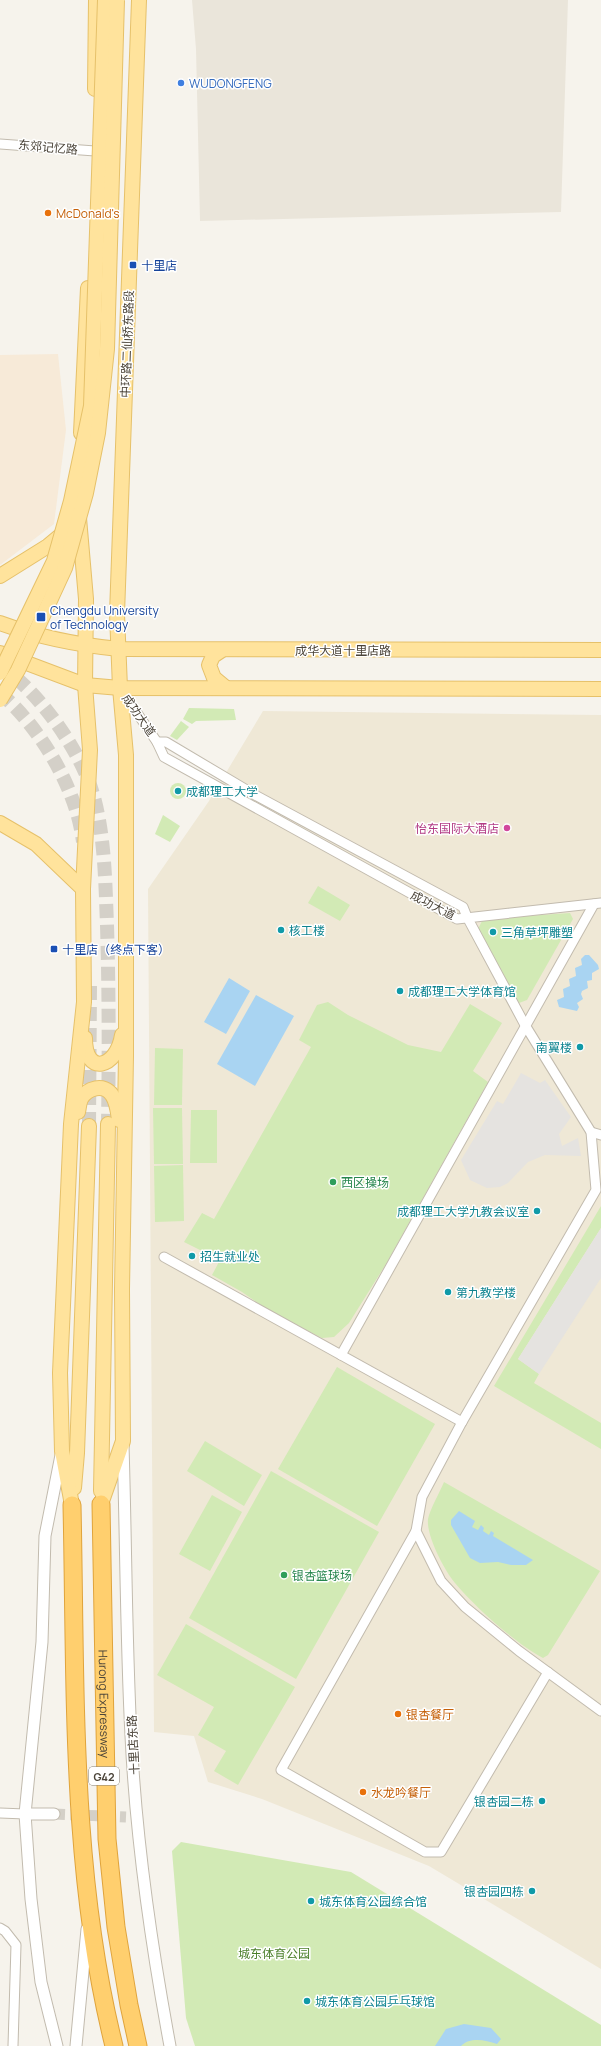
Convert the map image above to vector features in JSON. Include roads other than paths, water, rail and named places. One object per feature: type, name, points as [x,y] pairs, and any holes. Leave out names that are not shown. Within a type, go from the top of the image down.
[{"type":"highway","name":"Hurong Expressway","points":[[101,1504],[104,1771],[107,1840],[116,1927],[126,1988],[138,2046]]},
{"type":"highway","name":"G42","points":[[72,1505],[78,1769],[89,1909],[105,2008],[114,2046]]},
{"type":"main road","points":[[96,0],[95,151],[78,501],[86,600],[85,685],[90,750],[83,889],[85,1049],[87,1055],[95,1063],[102,1064],[109,1062],[119,1049],[126,1010]]},
{"type":"main road","points":[[0,673],[54,561],[71,501],[91,406],[105,0]]},
{"type":"main road","points":[[0,700],[18,670],[65,568],[86,493],[98,433],[107,349],[118,0]]},
{"type":"main road","name":"中环路二仙桥东路段","points":[[126,1010],[126,755],[120,688],[118,604],[139,0]]},
{"type":"main road","points":[[0,576],[48,546],[67,531],[78,501]]},
{"type":"main road","name":"成华大道十里店路","points":[[0,623],[23,632],[85,646],[119,649],[601,650]]},
{"type":"main road","points":[[222,650],[213,656],[209,665],[214,678],[226,688]]},
{"type":"main road","points":[[0,653],[85,685],[120,688],[601,689]]},
{"type":"main road","points":[[0,823],[36,844],[83,889]]},
{"type":"main road","points":[[72,1505],[62,1451],[60,1373],[71,1124],[84,1002]]},
{"type":"main road","points":[[101,1504],[123,1441],[122,1289],[126,1010]]},
{"type":"main road","points":[[70,1152],[80,1100],[86,1092],[100,1088],[105,1089],[112,1095],[117,1108],[124,1156]]},
{"type":"main road","points":[[101,1504],[108,1124]]},
{"type":"main road","points":[[72,1505],[77,1453],[89,1126]]},
{"type":"street","name":"东郊记忆路","points":[[0,144],[95,151]]},
{"type":"street","name":"成功大道","points":[[120,688],[157,742],[164,757],[203,780],[457,918],[466,917],[463,907],[255,795],[166,742],[157,742]]},
{"type":"street","points":[[548,1672],[441,1852],[424,1852],[281,1770],[416,1531],[422,1497],[462,1422],[596,1190],[591,1132],[525,1025],[466,917],[597,904]]},
{"type":"street","points":[[341,1355],[525,1025],[597,904]]},
{"type":"street","points":[[591,1132],[601,1135]]},
{"type":"street","points":[[164,1257],[462,1422]]},
{"type":"street","name":"十里店东路","points":[[123,1441],[131,1737],[137,1817],[153,1955],[170,2046]]},
{"type":"street","points":[[57,2046],[41,1982],[31,1899],[26,1814],[42,1642],[45,1536],[62,1451]]},
{"type":"street","points":[[416,1531],[441,1581],[465,1607],[513,1646],[601,1712]]},
{"type":"street","points":[[0,1813],[54,1814]]},
{"type":"street","points":[[126,1817],[137,1817]]},
{"type":"street","points":[[76,2046],[89,1909]]},
{"type":"street","points":[[0,1928],[13,1939],[16,1945],[13,2046]]},
{"type":"street","points":[[126,1988],[144,2046]]},
{"type":"water","points":[[585,955],[589,955],[598,965],[599,969],[592,973],[592,980],[587,981],[588,988],[582,991],[581,994],[583,999],[577,1003],[579,1007],[577,1011],[559,1007],[557,1000],[564,997],[563,989],[570,986],[569,979],[576,976],[575,968],[582,965],[581,959]]},
{"type":"water","points":[[229,978],[250,991],[226,1034],[204,1022]]},
{"type":"water","points":[[256,995],[294,1016],[255,1086],[217,1064]]},
{"type":"water","points":[[459,1511],[475,1521],[472,1527],[478,1530],[481,1525],[484,1528],[483,1531],[489,1535],[491,1531],[494,1533],[493,1536],[533,1560],[526,1565],[511,1565],[498,1562],[480,1563],[470,1558],[451,1525],[451,1520]]},
{"type":"water","points":[[464,2024],[491,2028],[501,2039],[497,2044],[488,2041],[473,2040],[461,2046],[435,2046],[446,2029]]},
{"type":"tunnel","points":[[0,664],[26,687],[59,727],[85,772],[97,808],[103,847],[106,887],[109,1024],[108,1124]]},
{"type":"tunnel","points":[[0,693],[29,723],[54,760],[73,801],[83,842]]},
{"type":"tunnel","points":[[89,1126],[90,986]]},
{"type":"tunnel","points":[[54,1814],[126,1817]]},
{"type":"place","name":"WUDONGFENG","points":[[181,83]]},
{"type":"place","name":"McDonald's","points":[[48,213]]},
{"type":"place","name":"十里店","points":[[133,265]]},
{"type":"place","name":"Chengdu University of Technology","points":[[41,617]]},
{"type":"place","name":"成都理工大学","points":[[178,791]]},
{"type":"place","name":"怡东国际大酒店","points":[[507,828]]},
{"type":"place","name":"核工楼","points":[[281,930]]},
{"type":"place","name":"三角草坪雕塑","points":[[493,932]]},
{"type":"place","name":"十里店（终点下客）","points":[[54,949]]},
{"type":"place","name":"成都理工大学体育馆","points":[[400,991]]},
{"type":"place","name":"南翼楼","points":[[580,1047]]},
{"type":"place","name":"西区操场","points":[[333,1182]]},
{"type":"place","name":"成都理工大学九教会议室","points":[[537,1211]]},
{"type":"place","name":"招生就业处","points":[[192,1256]]},
{"type":"place","name":"第九教学楼","points":[[448,1292]]},
{"type":"place","name":"银杏篮球场","points":[[284,1575]]},
{"type":"place","name":"银杏餐厅","points":[[398,1714]]},
{"type":"place","name":"水龙吟餐厅","points":[[363,1792]]},
{"type":"place","name":"银杏园二栋","points":[[542,1801]]},
{"type":"place","name":"银杏园四栋","points":[[532,1891]]},
{"type":"place","name":"城东体育公园综合馆","points":[[311,1901]]},
{"type":"place","name":"城东体育公园乒乓球馆","points":[[307,2001]]},
{"type":"park label","name":"城东体育公园","points":[[274,1953]]}]
